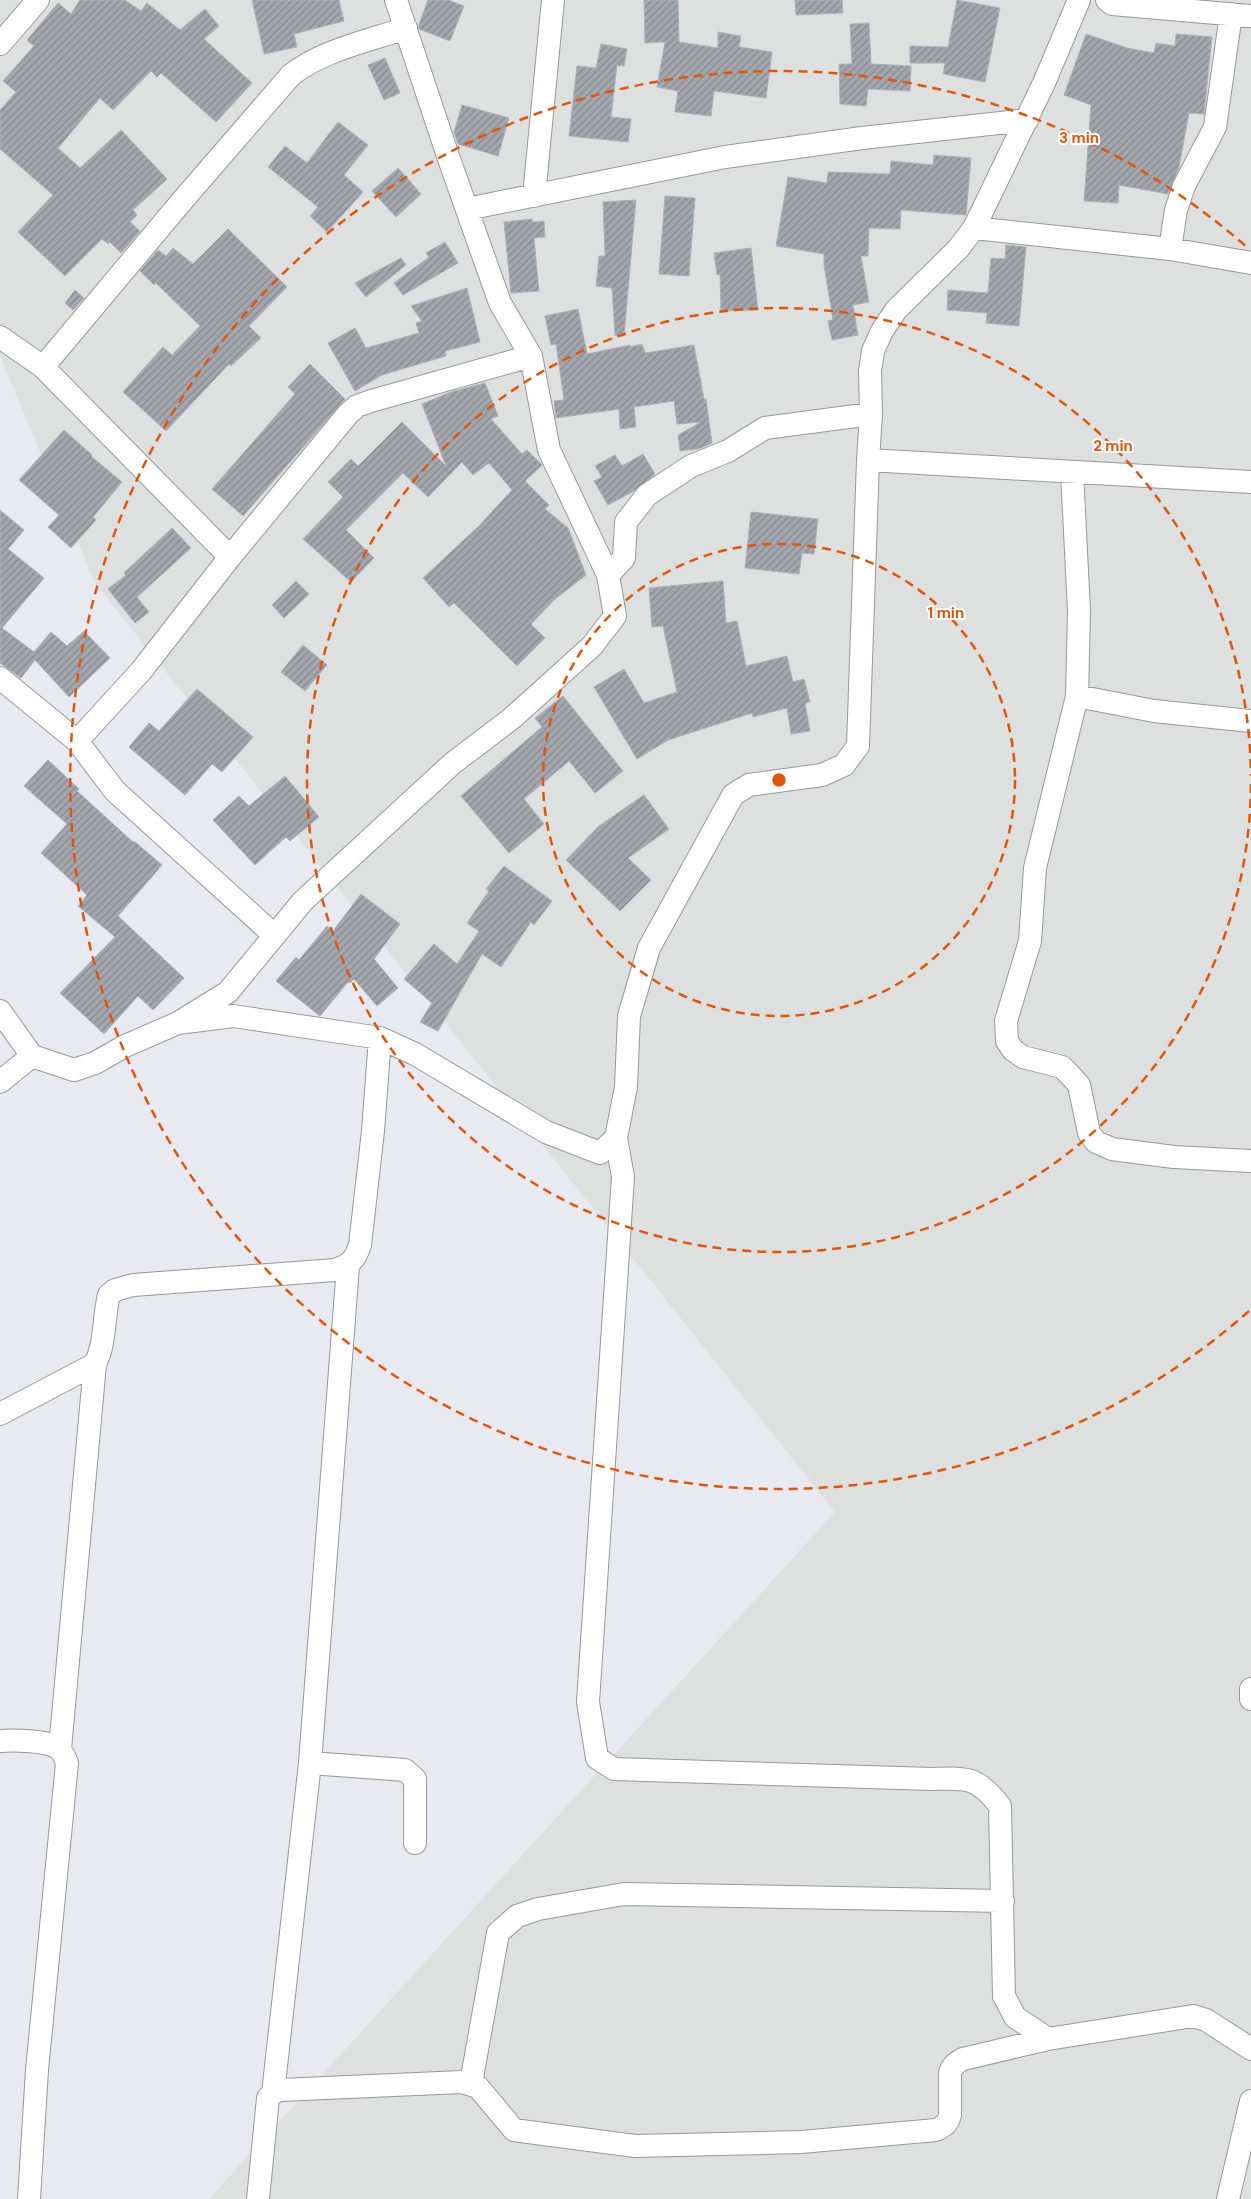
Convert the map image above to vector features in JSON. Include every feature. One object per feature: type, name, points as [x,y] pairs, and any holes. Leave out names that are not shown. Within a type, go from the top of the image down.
[{"type":"street","points":[[0,44],[38,0]]},
{"type":"street","points":[[0,1011],[32,1056],[74,1070],[95,1064],[125,1046],[178,1023],[228,992],[304,901],[446,769],[511,719],[592,646],[615,616],[608,575],[549,450],[531,356],[500,303],[396,0]]},
{"type":"street","points":[[534,196],[553,0]]},
{"type":"street","points":[[1048,2039],[1015,2017],[1004,1996],[1000,1806],[987,1790],[967,1778],[932,1779],[614,1769],[597,1758],[588,1702],[623,1176],[616,1138],[626,1087],[629,1016],[649,948],[733,795],[748,785],[822,775],[844,765],[858,746],[871,414],[870,371],[873,351],[882,330],[896,310],[958,249],[974,228],[1027,120],[1079,0]]},
{"type":"street","points":[[1107,0],[1112,4],[1241,15],[1216,127],[1184,186],[1176,210],[1170,249]]},
{"type":"street","points":[[43,367],[182,201],[291,76],[302,67],[330,54],[406,28]]},
{"type":"street","points":[[467,209],[725,157],[862,138],[1027,120]]},
{"type":"street","points":[[974,228],[1170,249],[1251,263]]},
{"type":"street","points":[[0,337],[43,367],[230,556]]},
{"type":"street","points":[[77,741],[141,671],[230,556],[317,450],[357,406],[531,356]]},
{"type":"street","points":[[608,575],[624,558],[626,522],[647,495],[691,466],[728,451],[765,428],[871,414]]},
{"type":"street","points":[[868,460],[1251,482]]},
{"type":"street","points":[[1072,472],[1079,611],[1077,696],[1035,868],[1030,942],[1006,1021],[1007,1041],[1013,1050],[1023,1057],[1062,1066],[1079,1085],[1089,1133],[1096,1142],[1112,1149],[1174,1157],[1251,1161]]},
{"type":"street","points":[[0,678],[77,741],[115,791],[188,854],[274,935]]},
{"type":"street","points":[[1077,696],[1154,711],[1251,721]]},
{"type":"street","points":[[178,1023],[233,1016],[380,1038],[415,1054],[546,1132],[600,1153],[616,1138]]},
{"type":"street","points":[[29,2199],[38,2070],[67,1763],[60,1749],[95,1364],[101,1352],[104,1315],[109,1295],[115,1290],[143,1284],[335,1270],[348,1266],[356,1257],[360,1245],[373,1131],[380,1038]]},
{"type":"street","points":[[0,1082],[32,1056]]},
{"type":"street","points":[[273,2093],[310,1763],[348,1266]]},
{"type":"street","points":[[0,1414],[95,1364]]},
{"type":"street","points":[[1251,1689],[1251,1699]]},
{"type":"street","points":[[0,1742],[12,1740],[53,1745],[60,1749]]},
{"type":"street","points":[[310,1763],[405,1770],[415,1779],[415,1843]]},
{"type":"street","points":[[471,2083],[498,1933],[516,1916],[624,1894],[1003,1902]]},
{"type":"street","points":[[258,2199],[268,2098],[280,2090],[462,2082],[471,2083],[478,2087],[514,2130],[635,2146],[801,2142],[936,2130],[949,2121],[950,2073],[956,2063],[963,2059],[1048,2039],[1192,2016],[1206,2020],[1251,2048]]},
{"type":"street","points":[[1228,2199],[1251,2101]]},
{"type":"shaded area","points":[[0,0],[1251,0],[1251,2199],[209,2199],[835,1512],[95,583],[0,356]]},
{"type":"building","points":[[80,0],[125,0],[141,11],[147,3],[180,30],[205,9],[219,26],[204,39],[252,83],[216,122],[161,73],[157,77],[151,71],[113,110],[100,98],[58,148],[80,168],[121,130],[167,179],[133,210],[137,215],[130,222],[140,231],[121,253],[110,242],[108,244],[102,239],[65,276],[18,232],[53,195],[0,149],[0,110],[16,92],[3,81],[34,46],[27,40],[58,3],[71,14]]},
{"type":"building","points":[[252,0],[339,0],[344,21],[294,34],[297,47],[264,54]]},
{"type":"building","points":[[428,0],[448,0],[464,6],[450,41],[419,29]]},
{"type":"building","points":[[644,0],[678,0],[679,42],[718,48],[718,32],[741,36],[739,47],[772,52],[766,98],[714,91],[711,116],[675,112],[678,91],[657,87],[665,42],[645,43]]},
{"type":"building","points":[[795,0],[842,0],[843,13],[796,15]]},
{"type":"building","points":[[957,0],[1000,8],[985,82],[943,74],[945,63],[910,63],[910,46],[948,47]]},
{"type":"building","points":[[869,23],[871,64],[911,66],[910,91],[868,89],[866,106],[840,104],[839,64],[852,64],[850,24]]},
{"type":"building","points":[[1086,34],[1127,48],[1154,53],[1156,43],[1175,46],[1176,34],[1212,37],[1204,114],[1189,113],[1179,167],[1168,194],[1119,185],[1118,203],[1084,201],[1091,105],[1064,95]]},
{"type":"building","points":[[601,44],[627,49],[624,66],[617,65],[611,117],[631,119],[628,142],[569,136],[577,66],[596,68]]},
{"type":"building","points":[[385,58],[400,93],[384,100],[368,65]]},
{"type":"building","points":[[462,105],[509,118],[498,156],[458,144],[454,132]]},
{"type":"building","points":[[338,122],[368,145],[344,175],[363,192],[327,232],[310,216],[318,207],[268,167],[285,146],[307,163]]},
{"type":"building","points":[[934,155],[971,158],[966,215],[901,210],[900,229],[869,228],[868,256],[861,256],[869,302],[853,305],[858,335],[832,340],[828,321],[833,320],[824,254],[776,246],[788,177],[827,183],[828,172],[890,174],[891,161],[933,165]]},
{"type":"building","points":[[398,168],[421,194],[396,217],[372,191]]},
{"type":"building","points":[[665,196],[695,198],[689,276],[659,274]]},
{"type":"building","points":[[636,200],[624,336],[615,335],[612,288],[596,286],[599,256],[605,256],[603,202]]},
{"type":"building","points":[[532,219],[533,222],[544,221],[545,237],[534,238],[539,291],[511,293],[504,222]]},
{"type":"building","points":[[228,229],[287,287],[249,326],[261,338],[231,366],[229,364],[166,431],[123,392],[163,347],[172,355],[200,326],[156,283],[154,285],[140,271],[158,250],[166,256],[173,248],[193,264]]},
{"type":"building","points":[[445,242],[458,263],[403,295],[394,283],[429,257],[426,253]]},
{"type":"building","points":[[1006,245],[1026,247],[1019,326],[986,323],[987,313],[947,310],[948,290],[988,293],[991,258],[1005,259]]},
{"type":"building","points":[[751,248],[758,310],[721,311],[720,274],[717,275],[714,253]]},
{"type":"building","points":[[401,258],[406,265],[366,297],[355,283]]},
{"type":"building","points":[[467,288],[480,342],[445,351],[446,356],[382,375],[355,391],[328,343],[355,328],[366,348],[419,333],[416,323],[422,321],[411,306]]},
{"type":"building","points":[[75,290],[84,298],[73,310],[65,303]]},
{"type":"building","points":[[578,309],[587,354],[630,345],[630,347],[642,344],[645,353],[694,345],[704,399],[706,399],[712,443],[698,449],[680,451],[678,435],[701,422],[677,424],[674,401],[634,407],[636,427],[620,429],[619,409],[556,418],[554,401],[564,400],[556,344],[551,345],[545,316]]},
{"type":"building","points":[[310,364],[345,399],[243,516],[212,489],[295,394],[288,387]]},
{"type":"building","points":[[485,383],[498,416],[491,419],[522,454],[527,450],[542,465],[525,481],[549,505],[545,509],[568,528],[586,575],[555,599],[531,624],[545,638],[517,666],[454,603],[449,607],[423,578],[479,526],[512,490],[489,463],[473,475],[462,462],[428,497],[403,473],[346,530],[374,558],[351,582],[303,539],[343,497],[328,482],[351,459],[358,466],[402,422],[446,466],[422,404],[451,392]]},
{"type":"building","points":[[64,430],[122,482],[93,517],[96,520],[71,548],[48,527],[59,515],[19,480]]},
{"type":"building","points":[[643,454],[655,474],[634,491],[608,505],[594,481],[602,477],[595,466],[615,455],[622,466]]},
{"type":"building","points":[[0,510],[24,530],[8,549],[44,578],[2,628],[34,652],[51,632],[67,646],[84,631],[110,658],[69,697],[35,660],[21,678],[0,663]]},
{"type":"building","points":[[751,512],[818,519],[814,554],[802,553],[799,574],[745,568]]},
{"type":"building","points":[[172,528],[191,548],[137,597],[149,612],[135,623],[108,589],[126,575],[124,573]]},
{"type":"building","points":[[296,581],[309,594],[284,618],[272,605]]},
{"type":"building","points":[[723,581],[726,623],[737,621],[746,666],[787,656],[793,682],[804,679],[810,702],[805,703],[810,731],[791,734],[787,708],[753,717],[752,713],[668,740],[637,759],[594,687],[624,669],[644,703],[677,692],[663,626],[652,627],[649,588]]},
{"type":"building","points":[[303,645],[327,665],[305,691],[281,672]]},
{"type":"building","points":[[197,689],[253,737],[222,772],[212,764],[185,795],[129,747],[149,723],[159,731]]},
{"type":"building","points":[[563,696],[623,771],[595,793],[569,761],[524,799],[544,824],[509,853],[461,796],[542,727],[535,718]]},
{"type":"building","points":[[48,760],[79,789],[77,791],[133,842],[162,865],[118,916],[184,978],[153,1010],[138,996],[104,1034],[60,993],[115,937],[78,906],[87,895],[41,853],[67,824],[24,786]]},
{"type":"building","points":[[285,776],[319,817],[290,841],[286,837],[255,865],[213,820],[239,796],[249,806]]},
{"type":"building","points":[[644,795],[669,829],[628,858],[651,880],[620,911],[566,860],[599,826]]},
{"type":"building","points":[[504,866],[552,901],[534,925],[531,922],[501,967],[482,954],[438,1031],[420,1022],[432,1003],[404,979],[434,944],[457,964],[479,931],[467,923],[489,891],[486,889]]},
{"type":"building","points":[[361,894],[400,924],[374,959],[398,988],[377,1006],[354,979],[350,983],[348,982],[320,1016],[276,981],[296,957],[299,960],[327,926],[333,931]]}]
